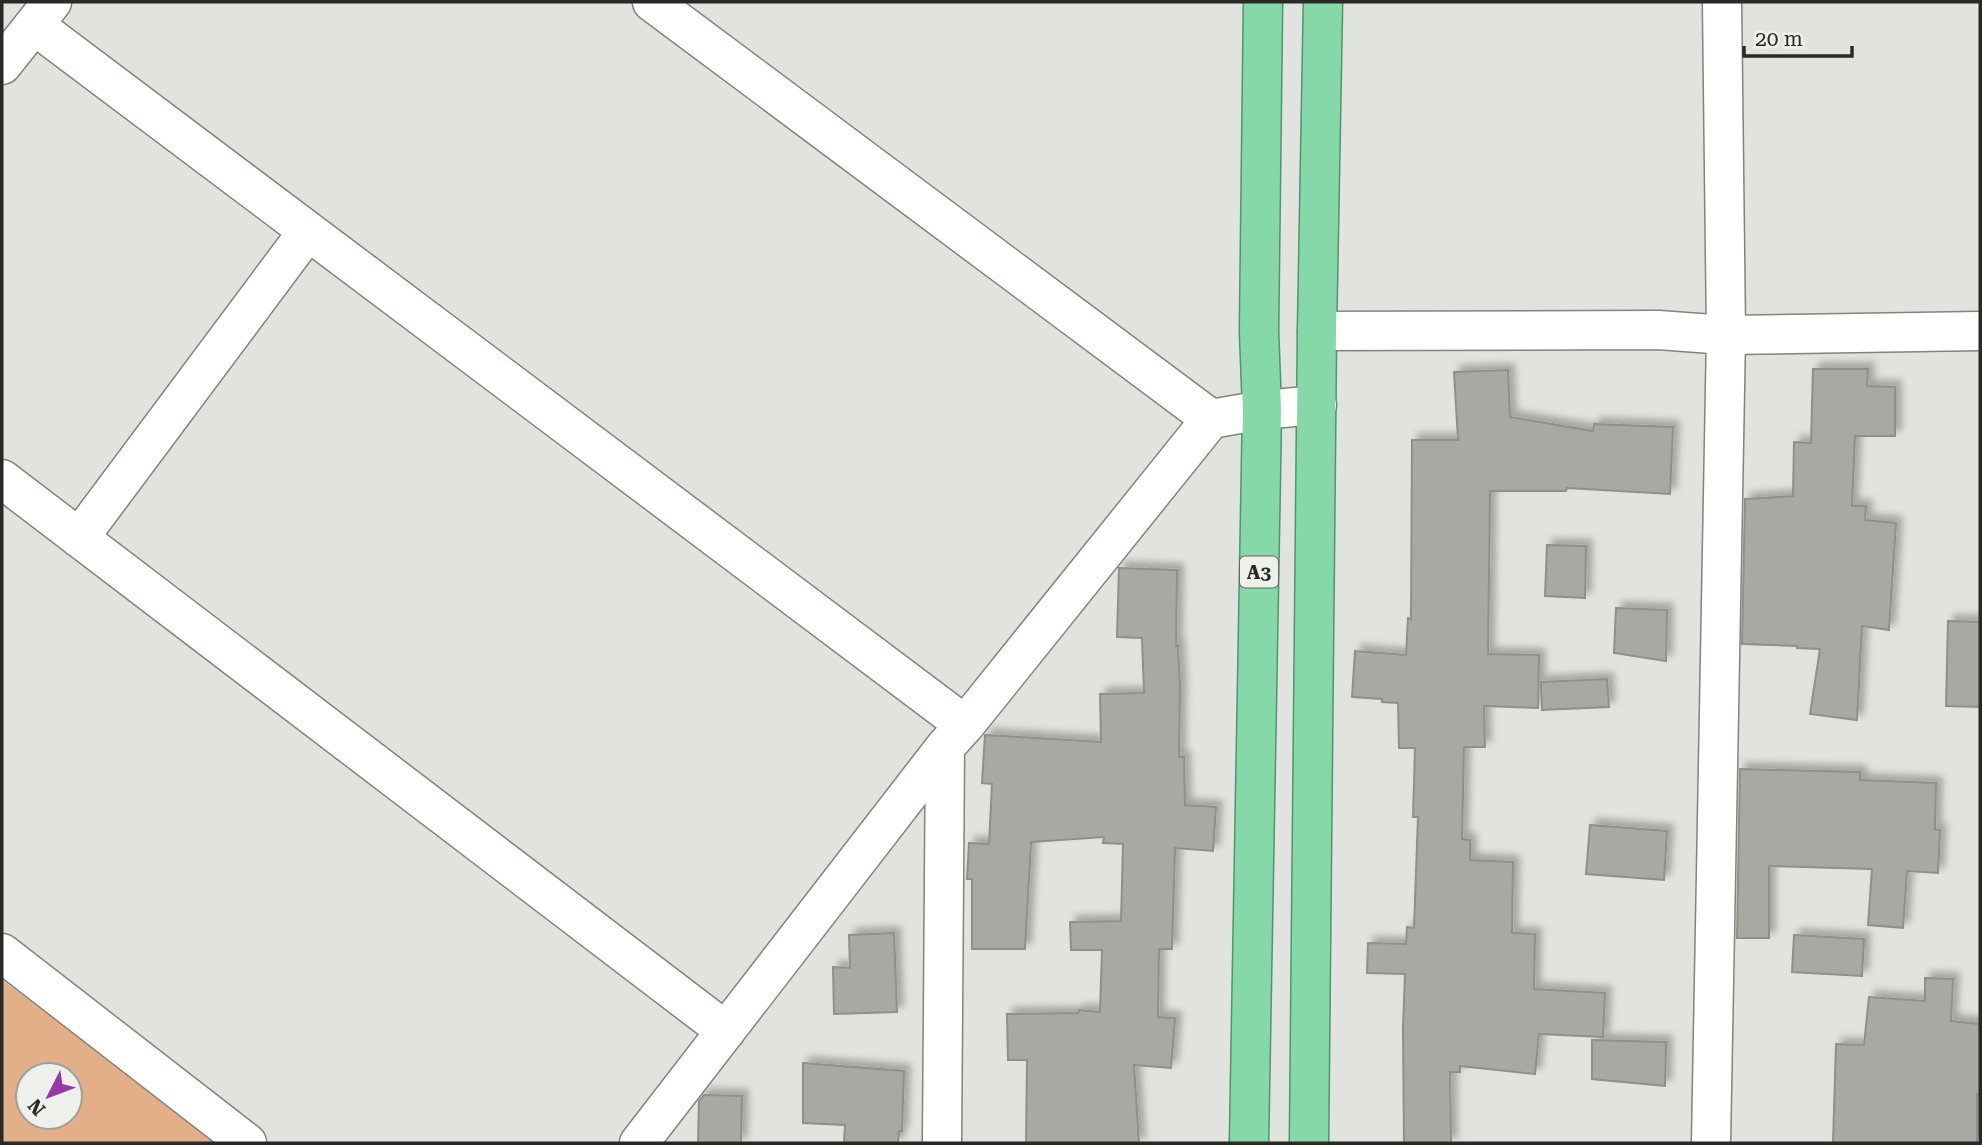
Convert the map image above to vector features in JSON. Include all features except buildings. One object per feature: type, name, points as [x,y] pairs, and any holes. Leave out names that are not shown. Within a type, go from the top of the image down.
[{"type":"highway","name":"A3","points":[[1249,1143],[1262,410],[1259,331],[1263,2]]},
{"type":"highway","points":[[1309,1143],[1323,2]]},
{"type":"street","points":[[652,2],[1211,419]]},
{"type":"street","points":[[1711,1143],[1726,335],[1722,2]]},
{"type":"street","points":[[2,65],[43,13],[308,231],[955,736]]},
{"type":"street","points":[[79,538],[308,231]]},
{"type":"street","points":[[1317,331],[1658,330],[1726,335],[1980,331]]},
{"type":"street","points":[[639,1143],[955,736],[1211,419],[1262,410],[1317,405]]},
{"type":"street","points":[[2,479],[726,1031]]},
{"type":"street","points":[[942,1143],[955,736]]},
{"type":"street","points":[[2,953],[247,1143]]},
{"type":"street","points":[[673,1099],[673,1143]]},
{"type":"shaded area","points":[[2,980],[221,1143],[2,1143]]}]
